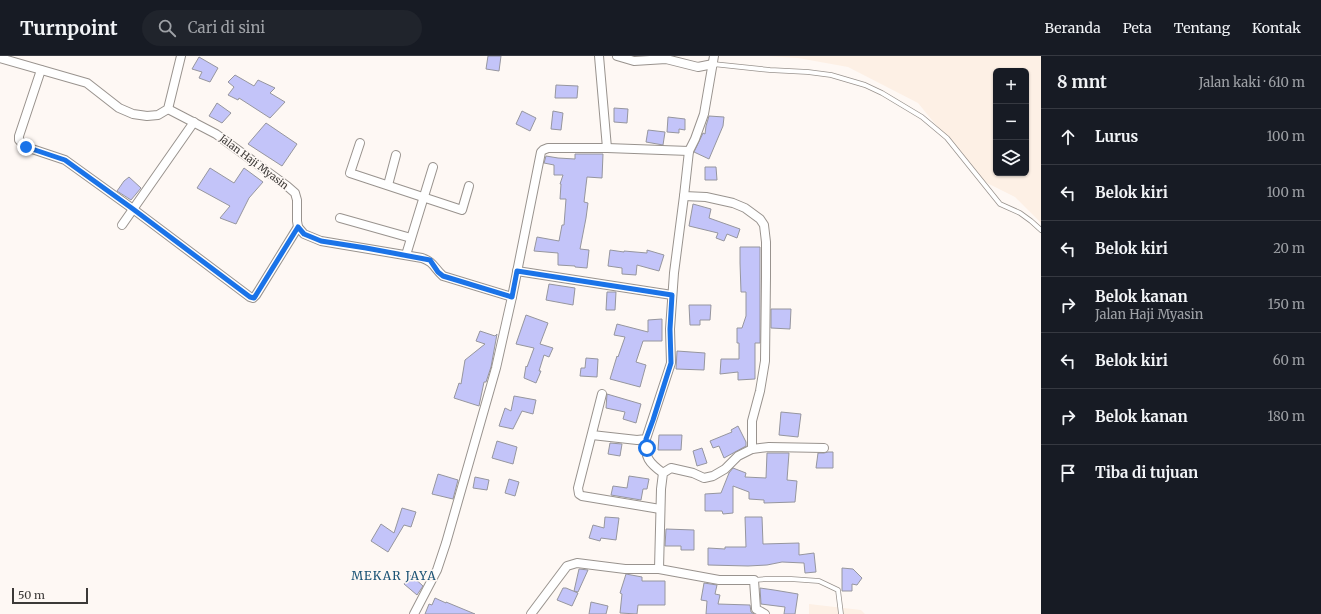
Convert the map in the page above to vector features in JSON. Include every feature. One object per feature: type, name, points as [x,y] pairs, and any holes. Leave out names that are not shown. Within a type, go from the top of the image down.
[{"type":"street","points":[[0,58],[87,83],[120,108],[132,114],[147,116],[158,115],[168,109],[181,56]]},
{"type":"street","points":[[599,56],[607,148]]},
{"type":"street","points":[[617,56],[634,60],[666,59],[698,67],[714,60]]},
{"type":"street","points":[[659,569],[660,509],[663,473],[649,456],[646,439],[671,363],[670,329],[672,295],[689,150],[695,139],[704,114],[714,60]]},
{"type":"street","points":[[41,70],[19,140],[26,147],[65,160],[250,297],[254,298],[298,227],[304,234],[321,241],[430,260],[438,272],[443,276],[512,297]]},
{"type":"street","name":"Jalan Haji Myasin","points":[[168,109],[216,134],[287,186],[295,194],[297,200],[298,227]]},
{"type":"street","points":[[122,225],[194,122]]},
{"type":"street","points":[[360,143],[350,173],[462,210],[469,186]]},
{"type":"street","points":[[414,614],[437,570],[446,543],[496,368],[512,297],[540,152],[548,148],[689,150]]},
{"type":"street","points":[[388,185],[396,156]]},
{"type":"street","points":[[406,255],[433,167]]},
{"type":"street","points":[[684,196],[713,198],[733,202],[745,208],[760,219],[764,225],[766,242],[765,361],[760,391],[752,421],[752,449]]},
{"type":"street","points":[[340,218],[412,238]]},
{"type":"street","points":[[517,271],[672,295]]},
{"type":"street","points":[[602,394],[578,488],[579,494],[582,496],[660,509]]},
{"type":"street","points":[[592,435],[637,440],[646,439]]},
{"type":"street","points":[[663,473],[671,468],[693,473],[704,478],[713,476],[725,469],[738,456],[752,449],[769,447],[824,448]]},
{"type":"street","points":[[531,614],[567,566],[572,563],[587,563],[625,569],[659,569],[719,580],[754,580],[756,608],[766,614]]},
{"type":"lane","points":[[714,60],[770,70],[831,75],[865,85],[882,93],[922,117],[947,138],[1000,204],[1020,213],[1041,230]]},
{"type":"lane","points":[[754,580],[791,579],[819,581],[825,583],[838,590],[840,614]]},
{"type":"shaded area","points":[[767,56],[1041,56],[1041,223],[1015,197],[981,180],[918,103],[848,67],[798,58]]},
{"type":"shaded area","points":[[809,604],[861,610],[865,614],[809,614]]},
{"type":"building","points":[[488,56],[501,56],[499,71],[486,69]]},
{"type":"building","points":[[199,57],[218,68],[210,82],[199,78],[202,72],[192,69]]},
{"type":"building","points":[[235,75],[254,86],[258,80],[275,88],[270,93],[285,102],[270,118],[239,98],[238,100],[228,95],[234,87],[228,82]]},
{"type":"building","points":[[556,85],[578,86],[577,98],[555,98]]},
{"type":"building","points":[[217,103],[231,113],[222,123],[209,116]]},
{"type":"building","points":[[614,108],[628,109],[627,123],[614,122]]},
{"type":"building","points":[[522,111],[536,118],[530,131],[516,124]]},
{"type":"building","points":[[553,111],[563,113],[561,130],[551,129]]},
{"type":"building","points":[[709,116],[724,117],[723,126],[709,159],[694,152],[703,133],[705,134]]},
{"type":"building","points":[[668,117],[685,119],[685,130],[679,129],[679,133],[667,132]]},
{"type":"building","points":[[266,123],[297,144],[282,166],[248,144]]},
{"type":"building","points":[[648,130],[665,132],[663,145],[646,142]]},
{"type":"building","points":[[575,154],[603,154],[602,178],[587,177],[584,202],[588,203],[580,249],[589,250],[587,268],[558,265],[558,253],[534,251],[537,237],[559,241],[562,225],[564,225],[566,199],[560,199],[560,184],[563,175],[554,175],[554,165],[544,163],[546,156],[575,159]]},
{"type":"building","points":[[705,167],[716,167],[717,180],[705,180]]},
{"type":"building","points":[[210,168],[234,183],[244,168],[263,182],[249,198],[236,224],[220,218],[230,206],[197,188]]},
{"type":"building","points":[[129,177],[141,188],[131,200],[117,191]]},
{"type":"building","points":[[693,204],[711,209],[709,218],[740,229],[737,238],[727,234],[724,241],[716,238],[718,233],[689,226]]},
{"type":"building","points":[[740,247],[760,247],[760,343],[755,343],[755,379],[738,380],[738,372],[720,374],[721,359],[739,359],[737,328],[742,328],[746,316],[746,292],[741,292]]},
{"type":"building","points":[[610,250],[647,253],[647,250],[664,255],[659,271],[637,265],[636,275],[622,274],[622,268],[608,266]]},
{"type":"building","points":[[549,284],[575,288],[573,305],[546,300]]},
{"type":"building","points":[[607,292],[616,292],[615,310],[606,310]]},
{"type":"building","points":[[689,305],[711,305],[710,320],[700,320],[700,325],[690,325]]},
{"type":"building","points":[[771,309],[791,309],[790,329],[771,328]]},
{"type":"building","points":[[526,315],[548,323],[540,344],[553,348],[549,357],[544,355],[539,371],[541,371],[536,383],[524,378],[526,366],[527,367],[534,348],[516,344]]},
{"type":"building","points":[[662,319],[662,341],[643,341],[636,362],[646,365],[640,387],[610,379],[625,337],[614,335],[617,324],[648,332],[648,320]]},
{"type":"building","points":[[480,331],[495,336],[497,334],[491,367],[486,382],[484,382],[479,406],[454,398],[459,383],[461,384],[465,360],[485,344],[476,341]]},
{"type":"building","points":[[677,351],[705,353],[704,370],[676,369]]},
{"type":"building","points":[[586,358],[598,359],[597,377],[580,376],[581,368],[585,368]]},
{"type":"building","points":[[607,394],[641,404],[636,423],[623,419],[625,412],[606,408]]},
{"type":"building","points":[[514,396],[536,400],[533,414],[522,411],[513,429],[499,426],[505,408],[511,411]]},
{"type":"building","points":[[781,412],[801,414],[798,437],[779,435]]},
{"type":"building","points":[[738,426],[746,442],[746,446],[724,458],[719,446],[713,448],[710,441],[732,432],[731,430]]},
{"type":"building","points":[[659,435],[682,435],[681,450],[658,450]]},
{"type":"building","points":[[497,441],[517,447],[513,464],[492,458]]},
{"type":"building","points":[[610,443],[622,444],[620,456],[608,454]]},
{"type":"building","points":[[702,448],[707,463],[697,466],[693,451]]},
{"type":"building","points":[[833,452],[833,468],[816,468],[818,453]]},
{"type":"building","points":[[767,453],[789,453],[787,480],[797,481],[795,502],[764,503],[764,500],[749,499],[749,492],[733,486],[733,513],[723,514],[722,511],[705,511],[705,494],[721,493],[729,473],[733,468],[746,473],[745,477],[766,478]]},
{"type":"building","points":[[438,474],[458,480],[453,499],[432,494]]},
{"type":"building","points":[[629,476],[649,479],[647,489],[643,489],[641,500],[611,495],[613,486],[627,488]]},
{"type":"building","points":[[475,477],[489,480],[487,490],[473,488]]},
{"type":"building","points":[[509,479],[519,482],[515,496],[505,493]]},
{"type":"building","points":[[402,508],[416,512],[411,527],[404,525],[388,552],[371,541],[381,524],[394,533]]},
{"type":"building","points":[[605,517],[619,518],[616,540],[601,538],[600,541],[589,538],[593,525],[604,528]]},
{"type":"building","points":[[745,517],[762,517],[763,544],[799,543],[799,555],[814,553],[816,572],[805,573],[804,563],[782,562],[767,565],[748,566],[708,565],[708,548],[725,549],[725,547],[746,547]]},
{"type":"building","points":[[666,529],[694,530],[694,550],[681,550],[681,546],[665,546]]},
{"type":"building","points":[[842,568],[853,569],[862,578],[857,585],[852,584],[852,591],[842,591]]},
{"type":"building","points":[[579,569],[588,570],[578,592],[574,591]]},
{"type":"building","points":[[626,574],[642,577],[642,581],[665,581],[665,605],[638,605],[637,614],[620,613],[622,594],[620,593]]},
{"type":"building","points":[[411,575],[423,586],[417,595],[404,584]]},
{"type":"building","points":[[704,583],[717,585],[715,594],[720,595],[718,604],[750,605],[751,612],[754,614],[706,614],[707,601],[701,600]]},
{"type":"building","points":[[563,588],[578,593],[572,606],[557,600]]},
{"type":"building","points":[[760,588],[798,594],[795,614],[784,614],[785,607],[761,604]]},
{"type":"building","points":[[435,598],[475,614],[425,614],[429,604],[432,605]]},
{"type":"building","points":[[591,602],[608,606],[606,614],[589,614]]},
{"type":"district","name":"MEKAR JAYA","points":[[394,575]]},
{"type":"route","points":[[26,147],[65,160],[250,297],[254,298],[298,227],[304,234],[321,241],[430,260],[438,272],[443,276],[512,297],[517,271],[672,295],[670,329],[671,363],[646,439],[647,448]]}]
